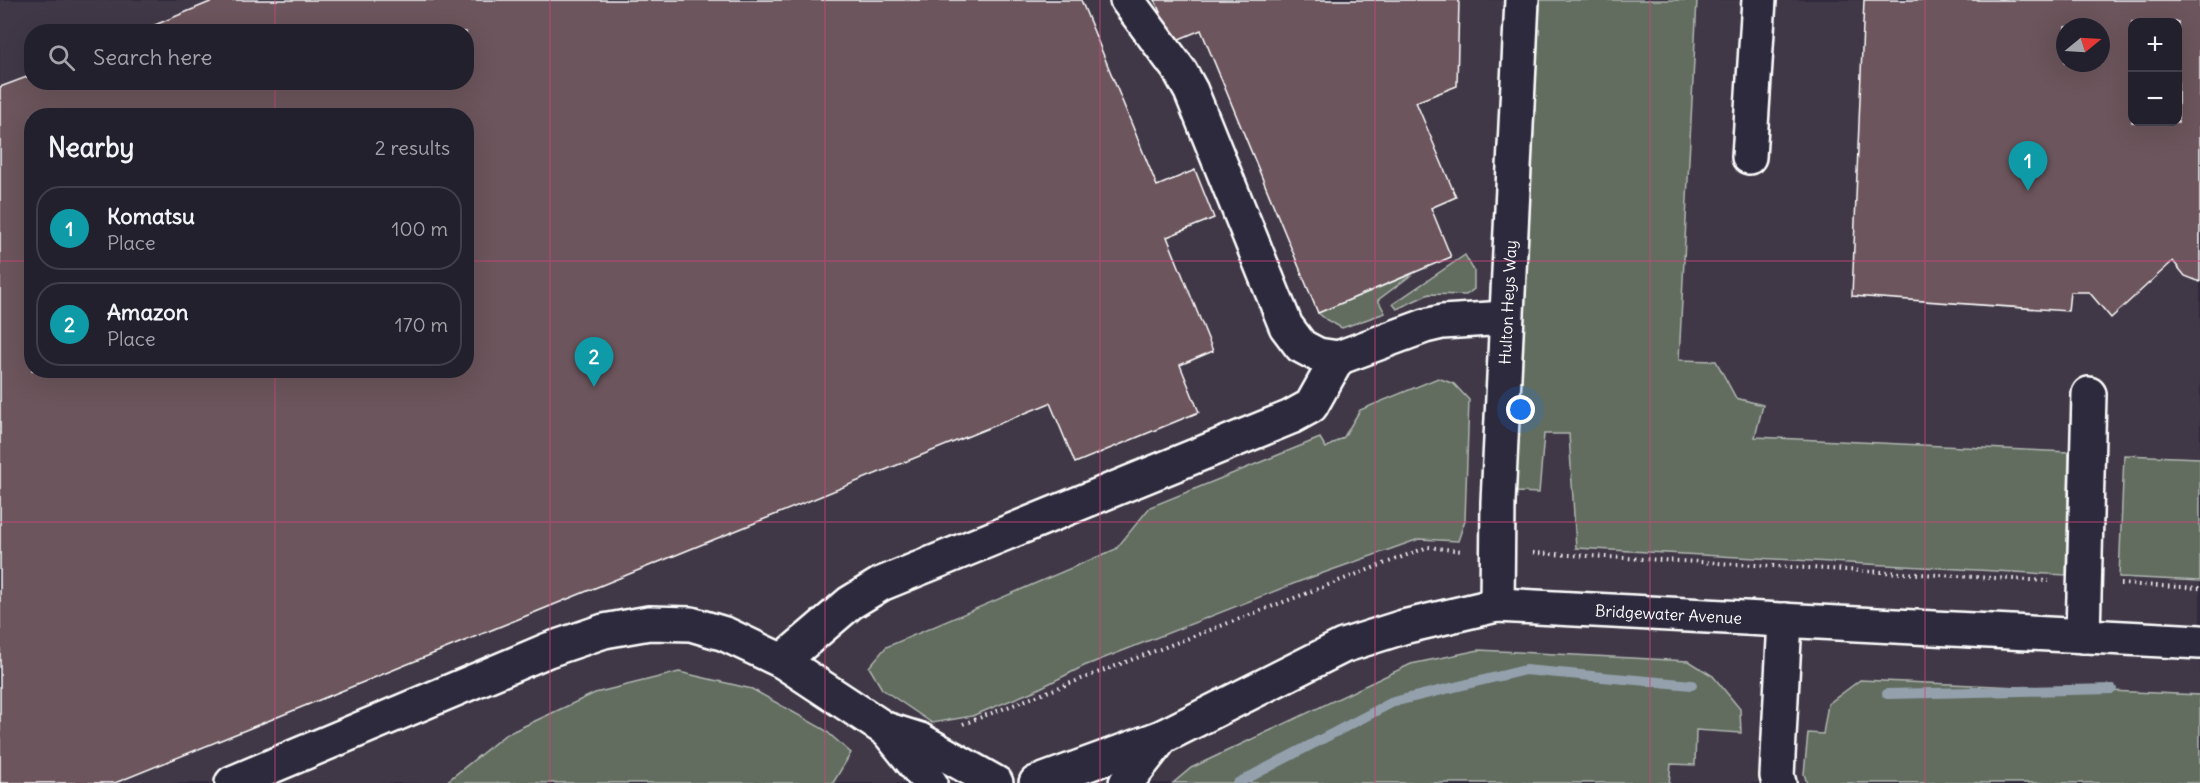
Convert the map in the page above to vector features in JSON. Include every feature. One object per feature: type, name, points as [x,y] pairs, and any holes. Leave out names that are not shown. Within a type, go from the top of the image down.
[{"type":"street","points":[[1126,0],[1180,71],[1191,91],[1287,326],[1300,346],[1318,355],[1338,358],[1425,326],[1442,322],[1506,318]]},
{"type":"street","name":"Hulton Heys Way","points":[[1497,605],[1498,502],[1522,0]]},
{"type":"street","points":[[1749,157],[1759,0]]},
{"type":"street","points":[[782,661],[850,603],[881,584],[1291,417],[1311,405],[1338,358]]},
{"type":"street","points":[[2083,636],[2089,394]]},
{"type":"street","name":"Bridgewater Avenue","points":[[1036,783],[1162,737],[1343,646],[1403,627],[1497,605],[2200,642]]},
{"type":"street","points":[[1779,783],[1777,776],[1785,620]]},
{"type":"street","points":[[232,783],[548,650],[604,631],[649,623],[691,624],[725,634],[782,661],[885,729],[920,740],[996,783]]},
{"type":"street","points":[[885,729],[930,783]]},
{"type":"street","name":"Bridgewater Avenue","points":[[1126,783],[1162,737]]},
{"type":"shaded area","points":[[0,0],[2200,0],[2200,783],[0,783]]},
{"type":"green space","points":[[1540,0],[1697,0],[1679,360],[1716,361],[1736,398],[1763,405],[1755,437],[2069,452],[2066,575],[1576,548],[1569,434],[1544,434],[1539,493],[1516,492]]},
{"type":"green space","points":[[1465,255],[1474,271],[1474,289],[1466,295],[1429,294],[1397,309],[1393,304]]},
{"type":"green space","points":[[1414,273],[1378,300],[1385,313],[1342,328],[1318,313]]},
{"type":"green space","points":[[1438,378],[1454,384],[1469,400],[1465,520],[1458,541],[1419,539],[1298,582],[1084,666],[1036,690],[972,716],[932,723],[882,689],[869,667],[886,647],[1116,549],[1150,507],[1320,438],[1326,448],[1344,437],[1360,410]]},
{"type":"green space","points":[[2124,455],[2200,458],[2200,581],[2119,577]]},
{"type":"green space","points":[[1479,650],[1689,661],[1713,676],[1740,709],[1741,733],[1696,730],[1695,765],[1671,764],[1669,783],[1173,783],[1191,768],[1411,664]]},
{"type":"green space","points":[[679,672],[752,689],[825,730],[851,753],[833,783],[445,783],[505,735],[595,693]]},
{"type":"green space","points":[[1860,680],[2200,695],[2200,783],[1807,783],[1804,774],[1808,733],[1823,734],[1828,704]]},
{"type":"building","points":[[215,0],[1081,0],[1157,186],[1195,170],[1214,218],[1167,237],[1213,351],[1180,365],[1199,412],[1075,463],[1050,403],[115,783],[0,783],[0,87],[24,78],[24,90],[474,90],[474,24],[157,24]]},
{"type":"building","points":[[1155,0],[1459,0],[1457,86],[1416,102],[1456,197],[1431,208],[1451,257],[1318,313],[1201,30],[1172,42]]},
{"type":"building","points":[[1864,0],[2200,0],[2200,282],[2185,276],[2173,261],[2111,318],[2089,292],[2070,292],[2068,311],[1852,296]]},
{"type":"waterway","points":[[1238,783],[1393,702],[1525,670],[1692,685]]},
{"type":"waterway","points":[[1887,694],[2112,689]]},
{"type":"place","name":"Komatsu","points":[[2028,191]]},
{"type":"place","name":"Amazon","points":[[594,387]]}]
